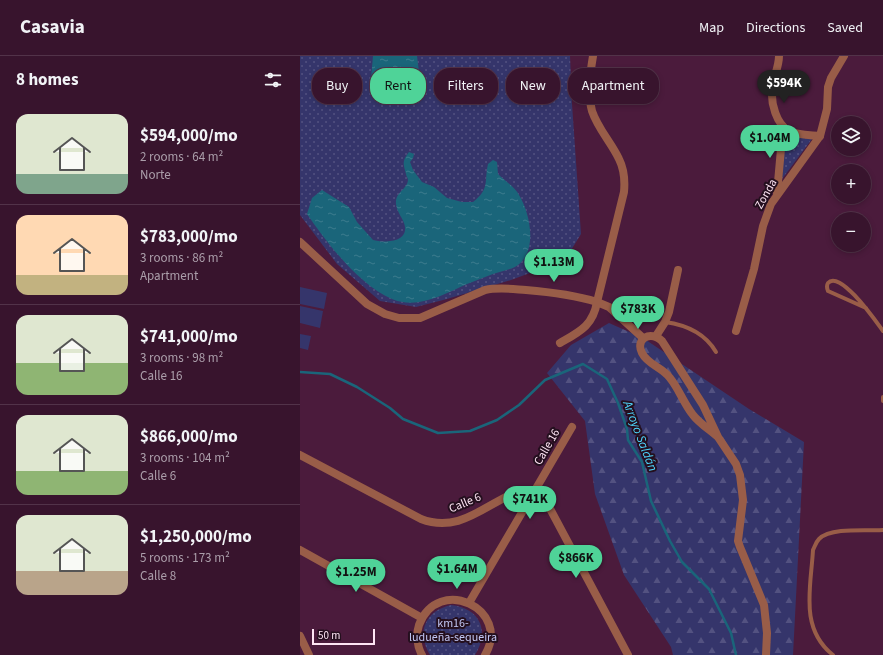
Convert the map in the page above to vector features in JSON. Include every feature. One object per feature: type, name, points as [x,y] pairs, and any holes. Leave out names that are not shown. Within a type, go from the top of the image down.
[{"type":"street","points":[[560,343],[582,330],[596,310],[624,192],[625,180],[620,159],[599,126],[592,110],[589,90],[593,56]]},
{"type":"street","points":[[778,56],[772,94],[776,116],[783,126],[790,132],[820,136]]},
{"type":"street","name":"Zonda","points":[[736,331],[754,268],[767,214],[777,194],[820,136],[827,109],[828,88],[831,78],[844,56]]},
{"type":"street","points":[[777,194],[783,126]]},
{"type":"street","points":[[300,242],[367,304],[385,314],[399,318],[420,318],[485,290],[503,288],[549,292],[586,298],[609,307],[643,338]]},
{"type":"street","points":[[656,336],[665,322],[669,312],[678,270]]},
{"type":"street","points":[[718,438],[693,415],[670,378],[661,369],[652,364],[642,353],[641,343],[643,338],[649,335],[656,336],[662,341],[703,405],[718,438],[736,464],[740,475],[743,500],[738,541],[764,605],[767,633],[766,655]]},
{"type":"street","points":[[661,369],[670,366],[674,359]]},
{"type":"street","name":"Calle 16","points":[[469,603],[572,427]]},
{"type":"street","name":"Calle 6","points":[[300,455],[421,519],[438,524],[468,518],[519,491],[526,490],[535,492]]},
{"type":"street","points":[[535,492],[540,495],[546,503],[628,655]]},
{"type":"street","points":[[300,550],[422,618]]},
{"type":"street","points":[[422,655],[417,641],[418,629],[422,618],[429,609],[438,603],[448,600],[459,600],[469,603],[479,609],[486,617],[490,628],[491,638],[485,655]]},
{"type":"street","points":[[300,636],[309,655]]},
{"type":"lane","points":[[866,308],[828,292],[826,287],[828,283],[836,280],[850,291],[866,308],[883,331]]},
{"type":"lane","points":[[665,322],[682,325],[704,337],[710,342],[716,352]]},
{"type":"lane","points":[[833,655],[817,639],[812,628],[810,616],[814,550],[816,542],[819,538],[833,532],[883,530]]},
{"type":"green space","points":[[300,56],[570,56],[570,68],[568,68],[568,104],[572,104],[581,234],[565,260],[511,280],[416,307],[380,301],[337,264],[300,215]]},
{"type":"green space","points":[[785,136],[812,139],[782,179]]},
{"type":"green space","points":[[300,287],[327,293],[324,309],[300,304]]},
{"type":"green space","points":[[300,306],[323,311],[320,328],[300,323]]},
{"type":"green space","points":[[609,323],[643,338],[749,409],[804,442],[793,655],[673,655],[671,647],[624,575],[595,494],[585,421],[547,373],[571,345]]},
{"type":"green space","points":[[300,334],[311,336],[308,350],[300,348]]},
{"type":"green space","name":"km16- ludueña-sequeira","points":[[451,605],[461,607],[469,611],[480,622],[482,637],[475,655],[430,655],[424,638],[426,624],[429,617],[435,612]]},
{"type":"water","points":[[373,56],[417,56],[418,68],[372,68]]},
{"type":"water","points":[[409,152],[414,154],[410,162],[413,170],[422,182],[434,187],[447,198],[462,202],[473,202],[482,193],[485,185],[488,164],[493,160],[497,162],[498,174],[517,192],[523,203],[529,221],[530,241],[528,250],[518,265],[440,296],[421,302],[411,303],[392,299],[380,293],[356,274],[324,238],[307,214],[312,198],[322,190],[349,207],[357,222],[373,240],[394,241],[405,232],[405,227],[396,204],[396,200],[407,183],[408,179],[404,168],[404,163]]},
{"type":"waterway","name":"Arroyo Saldán","points":[[300,372],[330,374],[357,387],[390,408],[403,419],[438,433],[470,431],[497,420],[519,405],[545,380],[583,364],[607,379],[618,403],[627,429],[628,440],[642,462],[651,501],[682,562],[709,589],[731,633],[736,655]]}]
